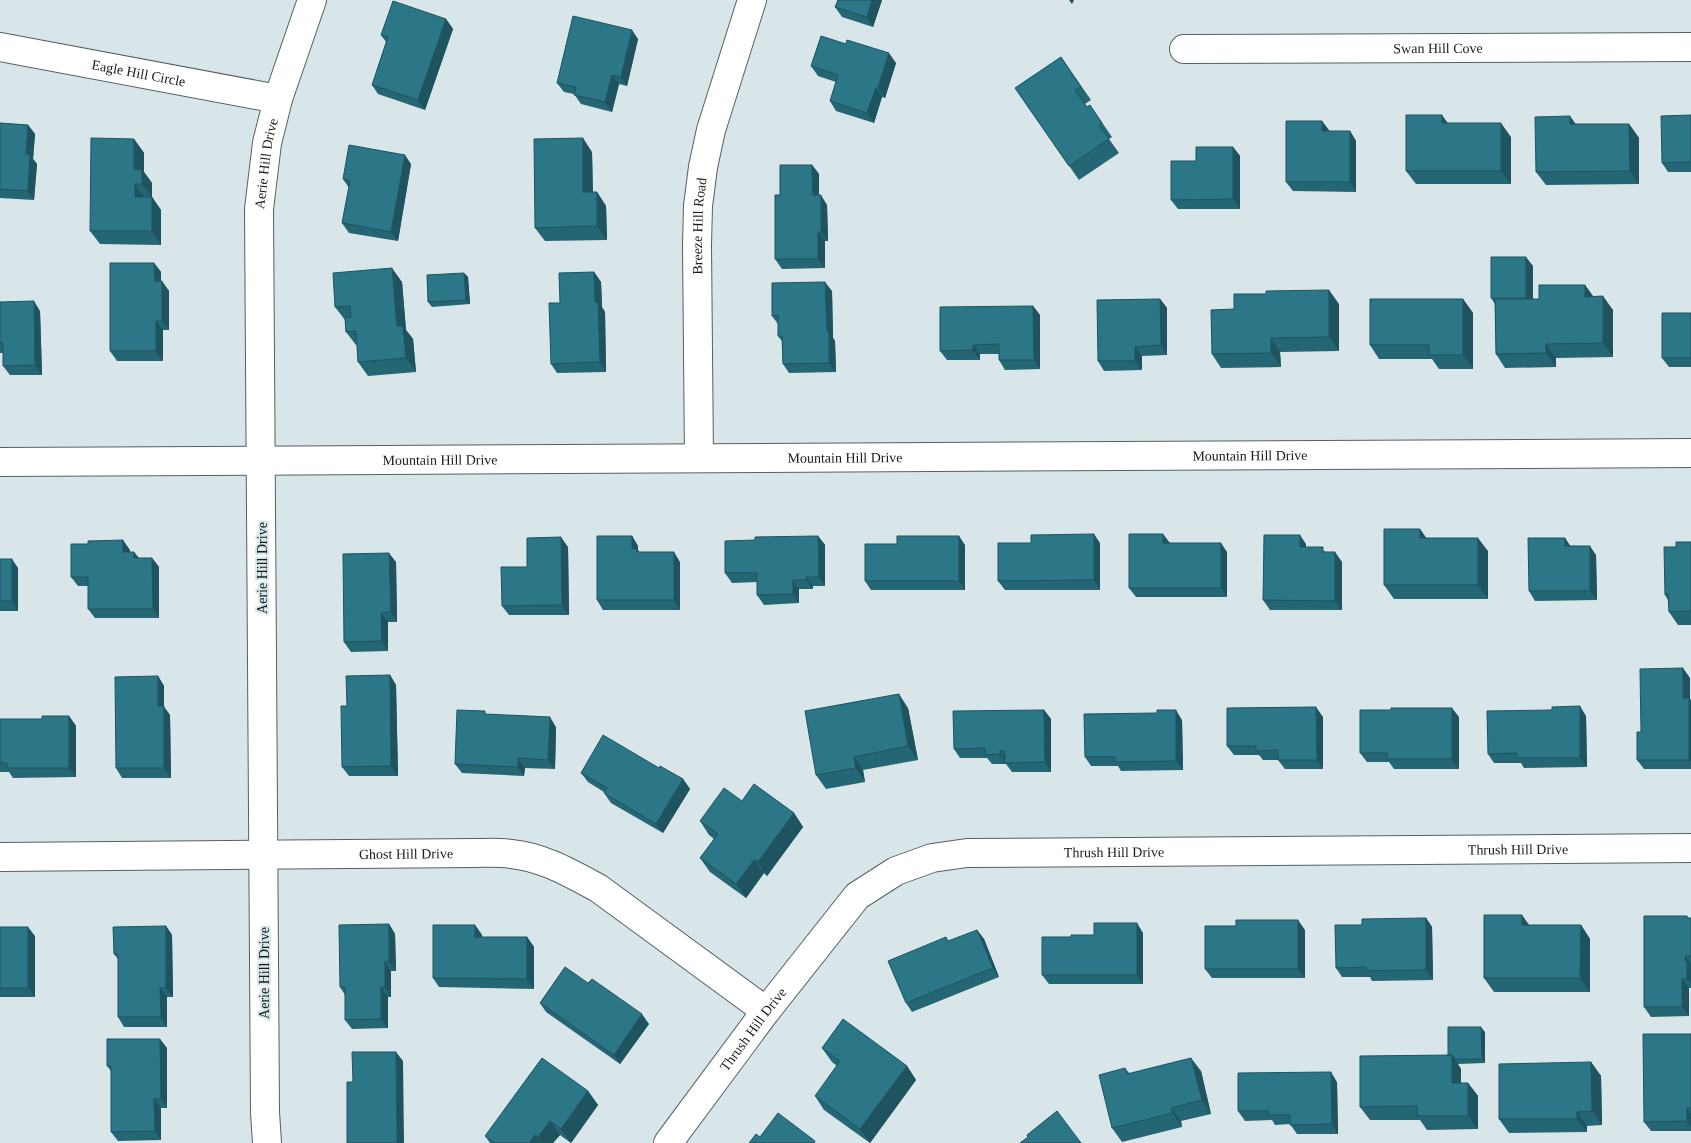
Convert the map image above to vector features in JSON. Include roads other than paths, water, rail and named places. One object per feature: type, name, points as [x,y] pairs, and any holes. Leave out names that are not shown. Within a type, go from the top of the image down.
[{"type":"street","name":"Aerie Hill Drive","points":[[267,1143],[265,1112],[259,209],[267,143],[278,99],[312,0]]},
{"type":"street","name":"Breeze Hill Road","points":[[699,458],[698,206],[703,167],[711,130],[752,0]]},
{"type":"street","name":"Eagle Hill Circle","points":[[0,47],[278,99]]},
{"type":"street","name":"Swan Hill Cove","points":[[1184,50],[1691,47]]},
{"type":"street","name":"Mountain Hill Drive","points":[[0,462],[1691,453]]},
{"type":"street","name":"Thrush Hill Drive","points":[[668,1143],[766,1011],[858,896],[896,871],[932,858],[967,853],[1691,848]]},
{"type":"street","name":"Ghost Hill Drive","points":[[0,857],[475,853],[510,854],[536,858],[568,871],[598,888],[766,1011]]}]
